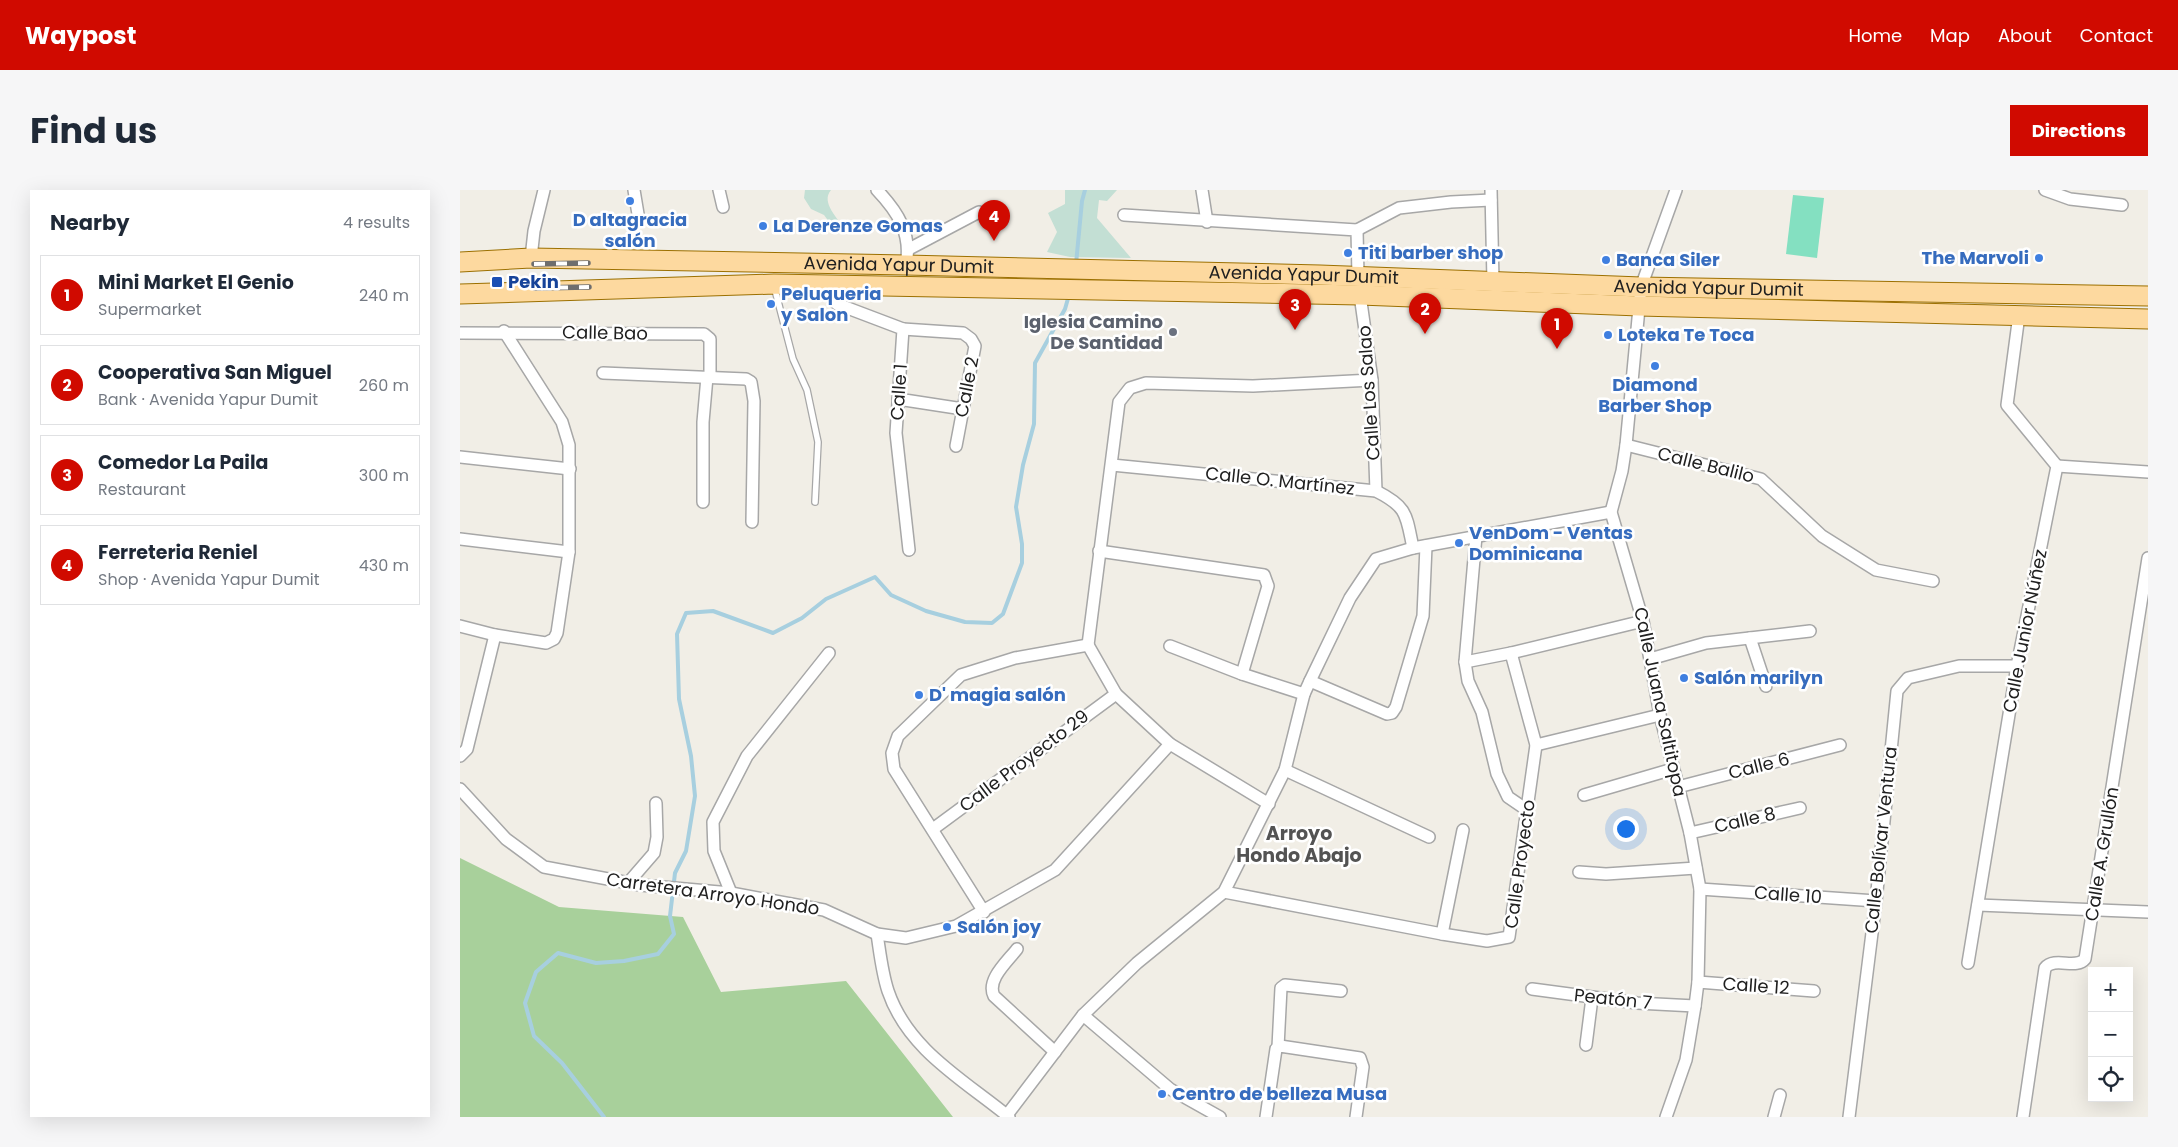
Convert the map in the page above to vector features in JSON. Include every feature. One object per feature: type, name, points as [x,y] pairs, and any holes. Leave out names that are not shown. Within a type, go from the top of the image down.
[{"type":"main road","name":"Avenida Yapur Dumit","points":[[460,262],[530,258],[908,257],[1001,269],[1358,276],[1640,287],[2148,296]]},
{"type":"main road","name":"Avenida Yapur Dumit","points":[[460,294],[774,284],[1000,290],[1121,290],[1360,295],[1639,306],[2148,319]]},
{"type":"street","points":[[530,258],[534,231],[544,190]]},
{"type":"street","points":[[634,190],[638,214]]},
{"type":"street","points":[[719,190],[723,207]]},
{"type":"street","points":[[877,190],[888,202],[904,228],[908,257],[979,212]]},
{"type":"street","points":[[1202,190],[1207,222]]},
{"type":"street","points":[[877,934],[888,991],[897,1012],[920,1045],[950,1072],[1008,1116],[1083,1015],[1137,963],[1224,892],[1285,770],[1304,694],[1350,598],[1376,559],[1413,548],[1611,512],[1622,471],[1626,444],[1640,287],[1675,190]]},
{"type":"street","points":[[2044,190],[2070,199],[2122,205]]},
{"type":"street","points":[[1124,215],[1207,222],[1357,230],[1399,208],[1491,195],[1493,281]]},
{"type":"street","points":[[1357,230],[1358,276]]},
{"type":"street","points":[[821,286],[837,304],[903,328]]},
{"type":"street","name":"Calle Los Salao","points":[[1360,295],[1372,380],[1376,491]]},
{"type":"street","points":[[2019,315],[2007,404],[2056,466],[2148,472]]},
{"type":"street","name":"Calle 1","points":[[903,328],[896,433],[909,550]]},
{"type":"street","name":"Calle 2","points":[[903,328],[963,333],[971,339],[975,346],[956,446]]},
{"type":"street","points":[[460,626],[495,635],[546,643],[554,639],[557,633],[569,552],[569,445],[562,422],[504,332]]},
{"type":"street","name":"Calle Bao","points":[[460,333],[704,334],[710,339],[709,377]]},
{"type":"street","points":[[603,372],[746,378],[752,386],[754,401],[752,522]]},
{"type":"street","points":[[703,502],[703,422],[709,377]]},
{"type":"street","points":[[1269,804],[1170,744],[1116,694],[1088,645],[1119,402],[1130,388],[1146,383],[1253,386],[1372,380]]},
{"type":"street","points":[[898,399],[963,409]]},
{"type":"street","name":"Calle Balilo","points":[[1626,444],[1762,479],[1822,536],[1876,570],[1933,581]]},
{"type":"street","points":[[460,457],[570,469]]},
{"type":"street","name":"Calle O. Martínez","points":[[1112,465],[1376,491],[1394,500],[1405,513],[1413,548]]},
{"type":"street","name":"Calle Junior Núñez","points":[[1968,963],[2017,666],[2056,466]]},
{"type":"street","name":"Calle Juana Saltitopa","points":[[1611,512],[1643,621],[1660,715],[1690,833],[1700,889],[1698,982],[1695,1006],[1686,1060],[1666,1117]]},
{"type":"street","points":[[1476,536],[1465,662],[1468,681],[1482,712],[1497,774],[1508,797],[1527,810]]},
{"type":"street","points":[[460,539],[569,552]]},
{"type":"street","points":[[1310,681],[1386,714],[1392,713],[1396,707],[1423,616],[1426,546]]},
{"type":"street","points":[[1099,551],[1264,575],[1268,586],[1242,674]]},
{"type":"street","name":"Calle A. Grullón","points":[[2023,1117],[2045,968],[2053,963],[2083,962],[2086,959],[2148,558]]},
{"type":"street","points":[[1465,662],[1511,654],[1643,621]]},
{"type":"street","points":[[1650,659],[1706,643],[1810,631]]},
{"type":"street","points":[[460,756],[467,749],[495,635]]},
{"type":"street","points":[[1750,638],[1766,686]]},
{"type":"street","points":[[984,912],[894,769],[892,753],[898,736],[961,675],[1015,658],[1088,645]]},
{"type":"street","points":[[1170,646],[1242,674],[1304,694]]},
{"type":"street","points":[[731,893],[714,851],[713,822],[747,756],[829,653]]},
{"type":"street","name":"Calle Proyecto","points":[[1224,892],[1442,934],[1487,941],[1510,937],[1536,745],[1511,654]]},
{"type":"street","name":"Calle Bolívar Ventura","points":[[1849,1117],[1876,901],[1895,698],[1900,685],[1908,678],[1959,666],[2017,666]]},
{"type":"street","name":"Calle Proyecto 29","points":[[933,829],[1116,694]]},
{"type":"street","points":[[1536,745],[1660,715]]},
{"type":"street","name":"Carretera Arroyo Hondo","points":[[460,789],[506,839],[544,867],[640,885],[731,893],[824,910],[877,934],[906,938],[956,926],[984,912],[1055,870],[1170,744]]},
{"type":"street","name":"Calle 6","points":[[1678,787],[1840,746]]},
{"type":"street","points":[[1584,795],[1673,769]]},
{"type":"street","points":[[1285,770],[1429,837]]},
{"type":"street","points":[[628,883],[654,853],[657,837],[656,803]]},
{"type":"street","name":"Calle 8","points":[[1690,833],[1800,808]]},
{"type":"street","points":[[1442,934],[1462,830]]},
{"type":"street","points":[[1579,872],[1606,874],[1696,868]]},
{"type":"street","name":"Calle 10","points":[[1700,889],[1876,901]]},
{"type":"street","points":[[1978,905],[2094,908],[2148,912]]},
{"type":"street","points":[[1017,949],[994,980],[991,990],[994,996],[1055,1052]]},
{"type":"street","name":"Calle 12","points":[[1698,982],[1814,991]]},
{"type":"street","points":[[1266,1117],[1278,1047],[1281,988],[1285,985],[1341,990]]},
{"type":"street","name":"Peatón 7","points":[[1532,989],[1637,1004],[1695,1006]]},
{"type":"street","points":[[1586,1045],[1592,998]]},
{"type":"street","points":[[1083,1015],[1170,1089],[1220,1117]]},
{"type":"street","points":[[1278,1047],[1360,1058],[1362,1067],[1356,1117]]},
{"type":"street","points":[[1774,1117],[1780,1095]]},
{"type":"lane","points":[[774,284],[793,359],[807,390],[818,442],[815,502]]},
{"type":"green space","points":[[805,190],[831,190],[828,195],[829,205],[844,230],[838,234],[824,215],[811,209],[804,198]]},
{"type":"green space","points":[[1065,190],[1117,190],[1107,201],[1099,200],[1097,218],[1131,258],[1070,257],[1047,252],[1057,232],[1048,213],[1065,204]]},
{"type":"green space","points":[[1793,195],[1824,198],[1817,258],[1786,254]]},
{"type":"green space","points":[[460,858],[559,907],[683,917],[721,992],[846,981],[953,1117],[460,1117]]},
{"type":"waterway","points":[[1076,264],[1082,201],[1085,190]]},
{"type":"waterway","points":[[604,1117],[562,1063],[534,1036],[525,1003],[536,972],[558,953],[596,963],[624,961],[658,954],[674,934],[670,916],[675,873],[686,851],[695,796],[691,756],[679,699],[677,634],[686,613],[713,611],[773,633],[802,618],[826,599],[875,577],[891,595],[926,611],[965,622],[992,623],[1003,614],[1022,563],[1022,544],[1016,507],[1023,465],[1034,424],[1035,363],[1065,309],[1069,295]]},
{"type":"railway","points":[[534,264],[588,263]]},
{"type":"railway","points":[[535,288],[589,287]]},
{"type":"place","name":"D altagracia salón","points":[[630,201]]},
{"type":"place","name":"La Derenze Gomas","points":[[763,226]]},
{"type":"place","name":"Ferreteria Reniel","points":[[994,241]]},
{"type":"place","name":"Titi barber shop","points":[[1348,253]]},
{"type":"place","name":"The Marvoli","points":[[2039,258]]},
{"type":"place","name":"Banca Siler","points":[[1606,260]]},
{"type":"place","name":"Pekin","points":[[497,282]]},
{"type":"place","name":"Peluqueria y Salon","points":[[771,304]]},
{"type":"place","name":"Comedor La Paila","points":[[1295,330]]},
{"type":"place","name":"Iglesia Camino De Santidad","points":[[1173,332]]},
{"type":"place","name":"Cooperativa San Miguel","points":[[1425,334]]},
{"type":"place","name":"Loteka Te Toca","points":[[1608,335]]},
{"type":"place","name":"Mini Market El Genio","points":[[1557,349]]},
{"type":"place","name":"Diamond Barber Shop","points":[[1655,366]]},
{"type":"place","name":"VenDom - Ventas Dominicana","points":[[1459,543]]},
{"type":"place","name":"Salón marilyn","points":[[1684,678]]},
{"type":"place","name":"D' magia salón","points":[[919,695]]},
{"type":"place","name":"Salón joy","points":[[947,927]]},
{"type":"place","name":"Centro de belleza Musa","points":[[1162,1094]]},
{"type":"district","name":"Arroyo Hondo Abajo","points":[[1299,844]]}]
